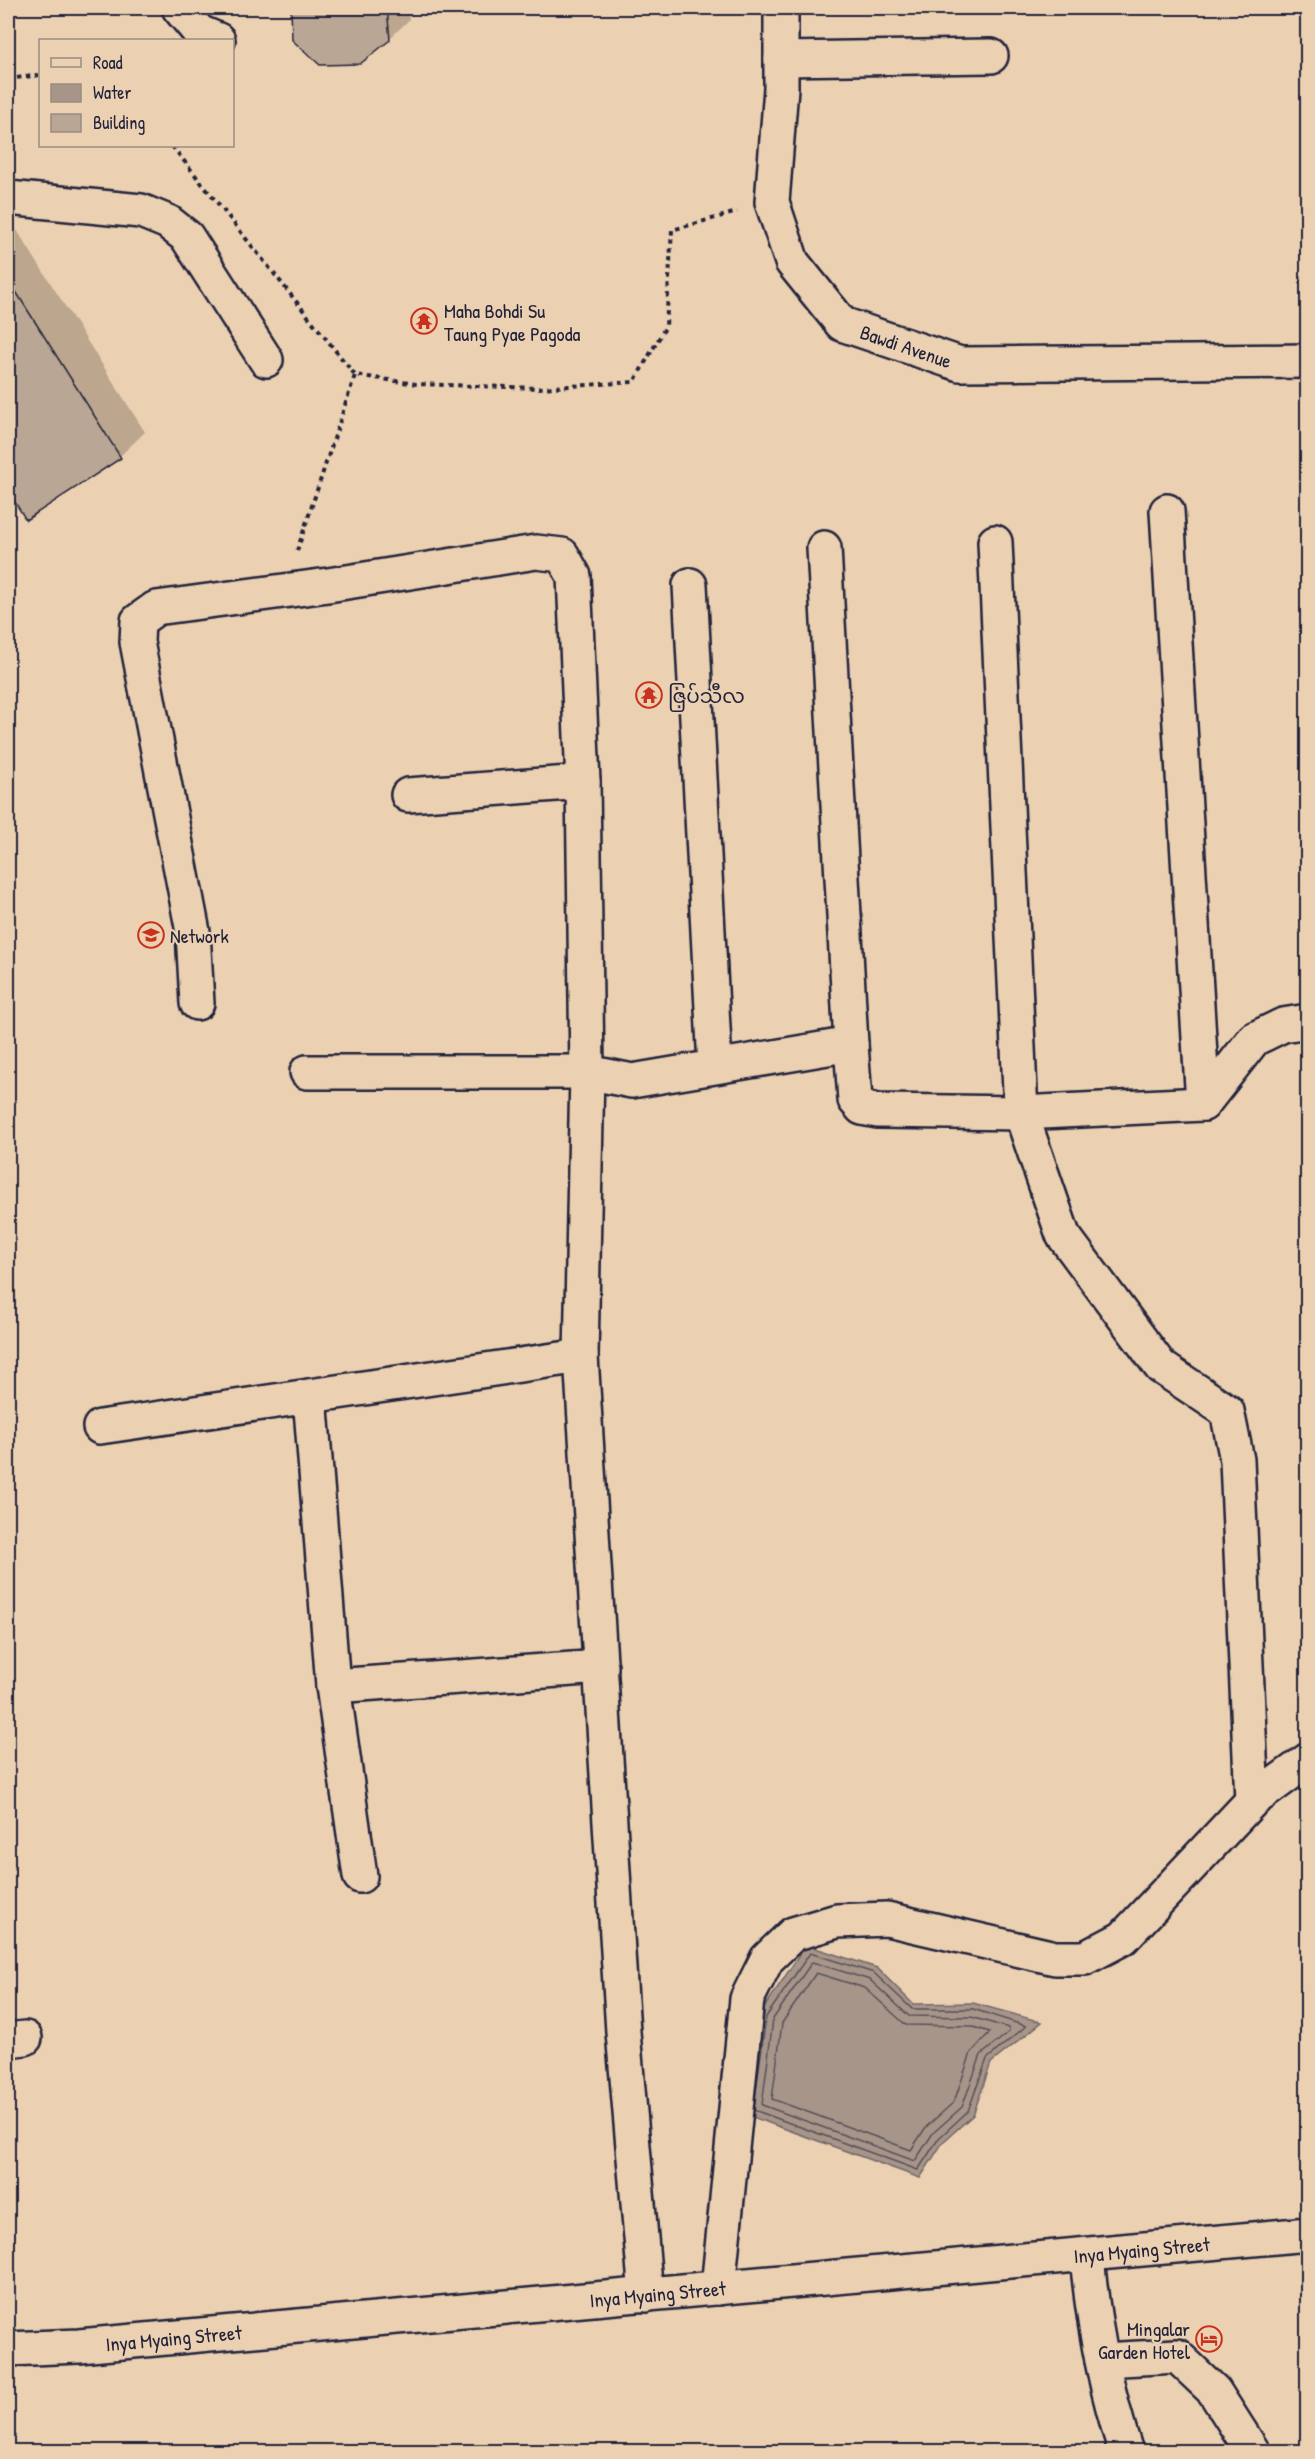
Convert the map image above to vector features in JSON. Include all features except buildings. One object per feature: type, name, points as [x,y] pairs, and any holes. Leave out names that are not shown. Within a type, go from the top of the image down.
[{"type":"street","points":[[179,8],[199,32],[215,39]]},
{"type":"street","name":"Bawdi Avenue","points":[[782,8],[772,202],[792,262],[842,324],[960,364],[1308,360]]},
{"type":"street","points":[[781,59],[991,56]]},
{"type":"street","points":[[8,198],[141,212],[168,222],[187,237],[266,360]]},
{"type":"street","points":[[1167,511],[1203,1104]]},
{"type":"street","points":[[995,542],[1021,1113],[1063,1235],[1161,1367],[1227,1411],[1237,1460],[1252,1801]]},
{"type":"street","points":[[824,548],[851,1044],[855,1100],[862,1108],[878,1111],[1021,1113],[1203,1104],[1254,1039],[1283,1025],[1308,1021]]},
{"type":"street","points":[[197,1003],[193,932],[137,642],[138,621],[156,608],[328,585],[536,552],[562,555],[574,576],[583,782],[587,1072],[581,1356],[623,2032],[646,2295]]},
{"type":"street","points":[[690,585],[715,1066]]},
{"type":"street","points":[[408,795],[583,782]]},
{"type":"street","points":[[307,1072],[587,1072],[632,1081],[851,1044]]},
{"type":"street","points":[[100,1427],[581,1356]]},
{"type":"street","points":[[310,1396],[333,1686],[360,1876]]},
{"type":"street","points":[[333,1686],[601,1667]]},
{"type":"street","points":[[718,2288],[747,1999],[767,1959],[793,1934],[837,1921],[887,1919],[1055,1958],[1085,1958],[1123,1938],[1252,1801],[1308,1760]]},
{"type":"street","name":"Inya Myaing Street","points":[[8,2349],[79,2346],[1087,2256],[1308,2234]]},
{"type":"street","points":[[1087,2256],[1090,2296],[1108,2399],[1126,2451]]},
{"type":"street","points":[[1102,2360],[1176,2356],[1214,2391],[1253,2451]]},
{"type":"path","points":[[8,79],[39,75]]},
{"type":"path","points":[[173,147],[355,375],[416,384],[538,388],[634,382],[666,326],[672,230],[772,202]]},
{"type":"path","points":[[328,585],[294,558],[355,375]]},
{"type":"water","points":[[806,1945],[877,1968],[913,2004],[973,2003],[1042,2022],[991,2063],[973,2115],[943,2142],[920,2178],[747,2115],[760,2014]]},
{"type":"place","name":"Maha Bohdi Su Taung Pyae Pagoda","points":[[424,321]]},
{"type":"place","name":"ဇြပ်သီလ","points":[[649,695]]},
{"type":"place","name":"Network","points":[[151,935]]},
{"type":"place","name":"Mingalar Garden Hotel","points":[[1209,2339]]}]
